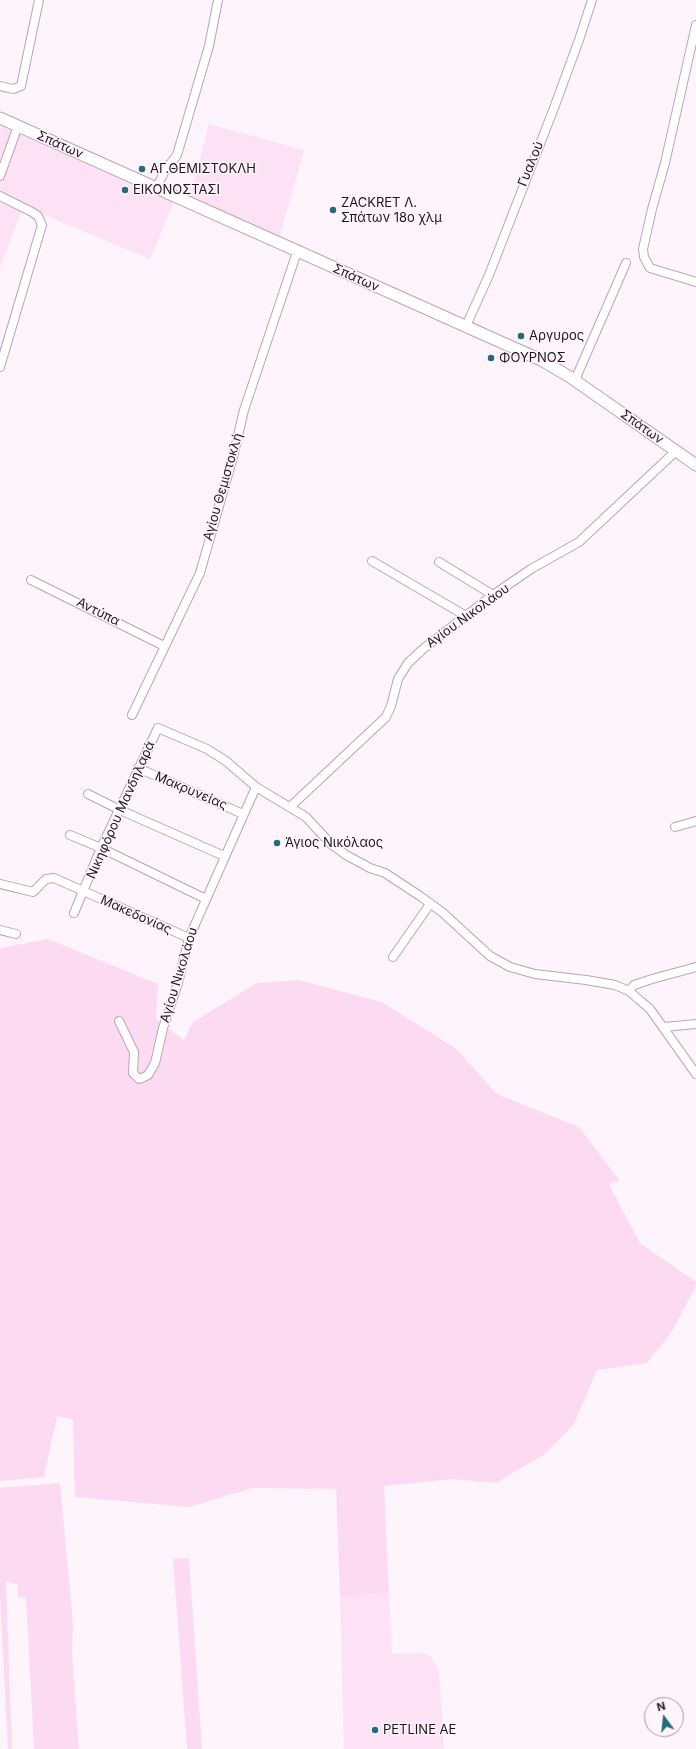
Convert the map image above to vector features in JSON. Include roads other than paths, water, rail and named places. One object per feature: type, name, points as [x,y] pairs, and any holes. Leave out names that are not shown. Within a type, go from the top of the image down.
[{"type":"main road","name":"Σπάτων","points":[[0,118],[541,360],[575,380],[696,465]]},
{"type":"street","points":[[0,86],[13,89],[20,86],[39,0]]},
{"type":"street","points":[[156,188],[166,169],[177,155],[209,46],[218,0]]},
{"type":"street","name":"Γυαλού","points":[[466,326],[489,275],[579,40],[592,0]]},
{"type":"street","points":[[696,25],[665,163],[643,249],[644,257],[650,268],[696,282]]},
{"type":"street","points":[[0,176],[18,126]]},
{"type":"street","points":[[0,196],[38,216],[42,225],[0,367]]},
{"type":"street","name":"Αγίου Θεμιστοκλή","points":[[132,715],[200,573],[233,457],[244,410],[297,252]]},
{"type":"street","points":[[575,380],[626,263]]},
{"type":"street","name":"Αγίου Νικολάου","points":[[290,806],[386,717],[391,706],[398,679],[408,663],[423,648],[493,595],[531,569],[579,542],[676,451]]},
{"type":"street","points":[[372,561],[466,616]]},
{"type":"street","points":[[439,562],[493,595]]},
{"type":"street","name":"Αντύπα","points":[[31,580],[164,646]]},
{"type":"street","name":"Νικηφόρου Μανδηλαρά","points":[[74,913],[101,848],[158,728],[207,749],[226,761],[256,787]]},
{"type":"street","name":"Μακρυνείας","points":[[138,768],[243,814]]},
{"type":"street","points":[[256,787],[290,806],[306,817],[331,844],[346,855],[370,868],[385,873],[430,904],[490,956],[510,967],[535,974],[586,980],[616,986],[629,991],[650,1009],[696,1074]]},
{"type":"street","name":"Αγίου Νικολάου","points":[[119,1021],[134,1052],[133,1073],[139,1079],[148,1075],[156,1063],[163,1028],[178,983],[188,938],[256,787]]},
{"type":"street","points":[[88,794],[120,810],[224,856]]},
{"type":"street","points":[[675,827],[696,821]]},
{"type":"street","points":[[70,835],[101,848],[206,899]]},
{"type":"street","name":"Μακεδονίας","points":[[0,884],[33,892],[46,879],[54,878],[188,938]]},
{"type":"street","points":[[393,957],[430,904]]},
{"type":"street","points":[[0,930],[16,934]]},
{"type":"street","points":[[629,991],[634,985],[696,967]]},
{"type":"street","points":[[664,1027],[696,1024]]},
{"type":"place","name":"ΑΓ.ΘΕΜΙΣΤΟΚΛΗ","points":[[142,169]]},
{"type":"place","name":"ΕΙΚΟΝΟΣΤΑΣΙ","points":[[125,190]]},
{"type":"place","name":"ZACKRET Λ. Σπάτων 18ο χλμ","points":[[333,210]]},
{"type":"place","name":"Αργυρος","points":[[521,336]]},
{"type":"place","name":"ΦΟΥΡΝΟΣ","points":[[491,358]]},
{"type":"place","name":"Άγιος Νικόλαος","points":[[277,843]]},
{"type":"place","name":"PETLINE AE","points":[[375,1730]]}]
